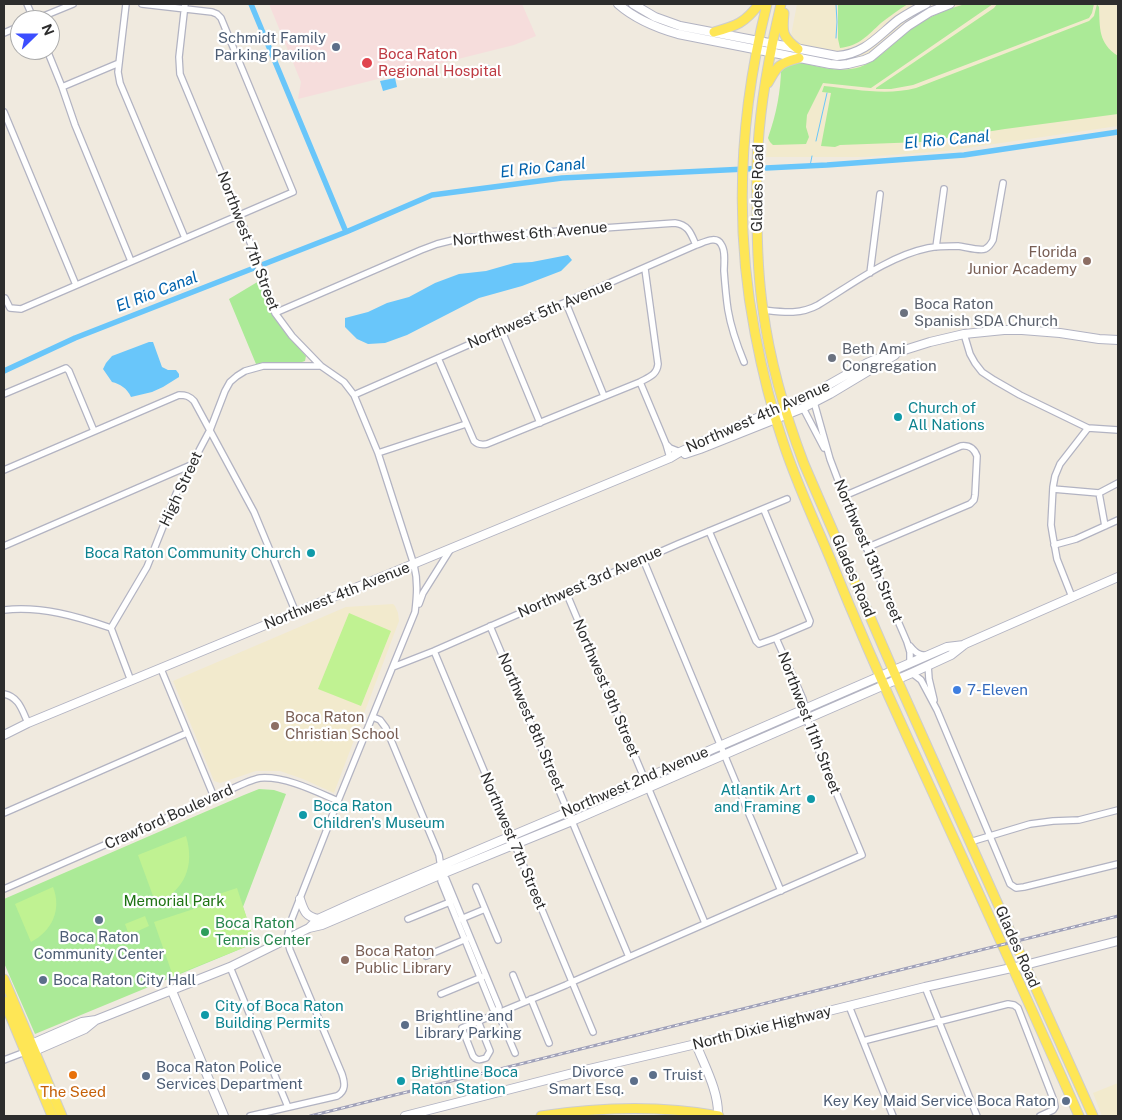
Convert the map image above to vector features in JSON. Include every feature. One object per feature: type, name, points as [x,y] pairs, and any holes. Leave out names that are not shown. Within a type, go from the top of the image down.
[{"type":"main road","points":[[714,32],[738,24],[751,14],[759,4]]},
{"type":"main road","name":"Glades Road","points":[[767,4],[757,45],[750,89],[742,188],[743,239],[750,306],[760,361],[774,415],[792,468],[882,681],[1079,1116]]},
{"type":"main road","name":"Glades Road","points":[[783,4],[771,48],[758,146],[757,238],[759,281],[772,361],[804,464],[895,675],[1093,1116]]},
{"type":"main road","points":[[764,90],[777,67],[798,54],[784,35],[782,24],[783,4]]},
{"type":"main road","points":[[4,979],[52,1116]]},
{"type":"main road","points":[[4,1001],[30,1049],[62,1116]]},
{"type":"main road","points":[[541,1116],[573,1114],[610,1108],[643,1108],[718,1116]]},
{"type":"street","points":[[58,10],[73,4]]},
{"type":"street","points":[[126,4],[118,72],[122,87],[185,238]]},
{"type":"street","points":[[4,297],[10,308],[21,309],[293,192],[221,18],[212,12],[185,6],[142,4]]},
{"type":"street","points":[[618,4],[643,21],[669,32],[697,38],[757,45]]},
{"type":"street","points":[[633,4],[663,21],[714,32],[757,45],[840,65],[864,60],[875,54],[908,26],[930,12],[950,4]]},
{"type":"street","points":[[798,54],[846,56],[854,53],[870,44],[898,21],[926,4]]},
{"type":"street","name":"Northwest 7th Street","points":[[185,6],[179,57],[180,74],[252,247],[275,314],[292,336],[321,366],[344,382],[354,395],[378,453],[414,565],[418,586],[415,612]]},
{"type":"street","points":[[50,60],[75,125],[132,261]]},
{"type":"street","points":[[62,87],[119,63]]},
{"type":"street","points":[[4,112],[76,285]]},
{"type":"street","points":[[763,310],[791,312],[808,310],[906,254],[936,247],[986,248],[991,245],[993,240],[1003,183]]},
{"type":"street","points":[[936,247],[944,189]]},
{"type":"street","points":[[870,273],[880,194]]},
{"type":"street","name":"Northwest 6th Avenue","points":[[275,314],[429,247],[461,238],[675,223],[687,227],[696,246]]},
{"type":"street","name":"Northwest 5th Avenue","points":[[354,395],[712,240],[717,240],[721,243],[729,317],[736,343],[744,362]]},
{"type":"street","points":[[438,358],[474,441],[483,445],[640,382],[655,374],[658,370],[645,269]]},
{"type":"street","points":[[566,303],[604,396]]},
{"type":"street","name":"Northwest 4th Avenue","points":[[670,458],[680,452],[787,410],[867,363],[930,342],[964,334],[1004,330],[1060,333],[1118,340]]},
{"type":"street","points":[[502,331],[540,423]]},
{"type":"street","points":[[964,334],[972,359],[987,376],[1014,392],[1088,428],[1118,430]]},
{"type":"street","name":"Northwest 4th Avenue","points":[[787,410],[804,408],[900,352]]},
{"type":"street","name":"High Street","points":[[111,628],[147,567],[176,494],[210,430],[227,386],[233,379],[245,371],[268,366],[321,366]]},
{"type":"street","points":[[4,394],[66,368],[69,371],[94,431]]},
{"type":"street","points":[[640,382],[670,458]]},
{"type":"street","points":[[4,470],[179,394],[186,395],[194,401],[254,512],[296,613]]},
{"type":"street","name":"Northwest 13th Street","points":[[814,402],[830,459],[907,642],[910,652],[910,663]]},
{"type":"street","name":"Northwest 13th Street","points":[[804,408],[830,459]]},
{"type":"street","name":"Northwest 4th Avenue","points":[[4,735],[28,723],[670,458],[700,449],[774,415]]},
{"type":"street","points":[[378,453],[466,424]]},
{"type":"street","points":[[1072,598],[1057,559],[1054,544],[1051,525],[1052,489],[1054,476],[1060,464],[1088,428]]},
{"type":"street","points":[[666,444],[680,452]]},
{"type":"street","points":[[844,496],[961,446],[966,445],[975,451],[977,456],[975,496],[970,504],[866,548]]},
{"type":"street","points":[[4,546],[191,465]]},
{"type":"street","points":[[1052,489],[1099,493],[1118,483]]},
{"type":"street","points":[[1099,493],[1105,526]]},
{"type":"street","name":"Northwest 3rd Avenue","points":[[393,667],[787,499]]},
{"type":"street","points":[[764,510],[810,621],[810,624],[776,638]]},
{"type":"street","points":[[1054,544],[1076,539],[1118,520]]},
{"type":"street","name":"Northwest 11th Street","points":[[709,531],[756,641],[759,644],[776,638],[803,699],[809,727],[862,855],[781,890]]},
{"type":"street","points":[[250,1116],[337,1096],[342,1091],[344,1082],[342,1074],[287,939],[290,924],[338,801],[423,592],[450,550]]},
{"type":"street","points":[[478,1022],[490,1051],[488,1056],[482,1060],[475,1059],[473,1056],[462,1028],[531,1000],[781,890],[643,559]]},
{"type":"street","name":"Northwest 2nd Avenue","points":[[895,675],[912,673],[950,655],[965,644],[1118,577]]},
{"type":"street","name":"Northwest 9th Street","points":[[566,592],[705,923]]},
{"type":"street","points":[[4,610],[27,609],[49,611],[78,617],[111,628],[131,681]]},
{"type":"street","name":"Northwest 8th Street","points":[[490,626],[629,957]]},
{"type":"street","name":"Northwest 13th Street","points":[[907,642],[920,655],[927,655]]},
{"type":"street","name":"Northwest 2nd Avenue","points":[[30,1049],[85,1029],[96,1020],[230,967],[309,928],[322,926],[572,821],[807,718],[895,675],[910,663],[927,655],[947,647],[965,644]]},
{"type":"street","name":"Northwest 7th Street","points":[[434,651],[593,1032]]},
{"type":"street","points":[[928,665],[929,680],[937,710]]},
{"type":"street","points":[[161,669],[214,797]]},
{"type":"street","points":[[912,673],[921,680],[937,710],[1010,884],[1016,888],[1024,887],[1118,864]]},
{"type":"street","name":"Northwest 2nd Avenue","points":[[309,928],[318,919],[510,835],[568,812],[805,709],[882,681]]},
{"type":"street","points":[[4,694],[10,695],[18,701],[28,723]]},
{"type":"street","points":[[373,717],[380,720],[386,728],[439,855],[442,874],[441,881],[452,901],[483,977],[493,1009],[498,1013],[514,1053]]},
{"type":"street","points":[[4,813],[187,733]]},
{"type":"street","name":"Crawford Boulevard","points":[[4,889],[260,778],[272,778],[291,782],[338,801]]},
{"type":"street","points":[[970,842],[1039,822],[1079,820],[1118,810]]},
{"type":"street","points":[[476,887],[498,940]]},
{"type":"street","points":[[300,899],[306,914],[318,919]]},
{"type":"street","points":[[408,919],[452,901]]},
{"type":"street","points":[[459,920],[485,909]]},
{"type":"street","points":[[426,956],[467,938]]},
{"type":"street","name":"North Dixie Highway","points":[[406,1116],[576,1072],[1118,941]]},
{"type":"street","points":[[230,967],[288,1107]]},
{"type":"street","points":[[512,975],[524,1002]]},
{"type":"street","points":[[441,994],[483,977]]},
{"type":"street","points":[[925,987],[976,1116]]},
{"type":"street","points":[[172,991],[224,1116]]},
{"type":"street","points":[[531,1000],[549,1043]]},
{"type":"street","points":[[863,1041],[1008,1004],[1014,1005],[1018,1008],[1054,1101],[1055,1107],[1053,1110],[1040,1116]]},
{"type":"street","points":[[849,1006],[893,1116]]},
{"type":"street","points":[[696,1044],[716,1095],[718,1116]]},
{"type":"street","points":[[4,1060],[30,1049]]},
{"type":"shaded area","name":"Boca Raton Regional Hospital","points":[[269,4],[522,4],[536,36],[514,45],[298,99],[301,82]]},
{"type":"shaded area","points":[[797,4],[1118,4],[1118,126],[946,151],[865,157],[766,157],[768,138],[776,114],[781,78],[785,67]]},
{"type":"shaded area","name":"Boca Raton Christian School","points":[[393,604],[398,613],[399,621],[334,793],[280,771],[256,771],[220,783],[214,781],[173,681],[346,607]]},
{"type":"shaded area","points":[[1118,1083],[1118,1116],[1102,1116],[1093,1093]]},
{"type":"green space","points":[[838,4],[908,4],[881,23],[863,39],[853,45],[840,48],[838,39]]},
{"type":"green space","points":[[965,4],[993,4],[871,88],[823,83],[807,115],[806,127],[809,137],[806,144],[773,145],[770,142],[768,138],[778,103],[781,67],[792,63],[799,63],[836,69],[860,67],[879,56],[919,23]]},
{"type":"green space","points":[[997,4],[1094,4],[1089,18],[913,85],[891,89],[876,89],[994,8]]},
{"type":"green space","points":[[1097,4],[1103,40],[1111,51],[1118,56],[1118,114],[921,142],[840,145],[835,147],[821,146],[831,93],[822,92],[824,86],[882,92],[916,88],[1089,21],[1094,16]]},
{"type":"green space","points":[[259,281],[275,318],[306,356],[305,361],[256,364],[229,299]]},
{"type":"green space","points":[[349,613],[391,631],[361,706],[318,689]]},
{"type":"green space","name":"Memorial Park","points":[[259,789],[274,790],[286,794],[243,907],[255,943],[35,1034],[4,963],[4,899]]},
{"type":"green space","points":[[186,836],[189,857],[185,876],[174,892],[156,904],[138,855]]},
{"type":"green space","points":[[53,887],[56,912],[45,932],[31,942],[15,904]]},
{"type":"green space","name":"Boca Raton Tennis Center","points":[[237,888],[255,943],[173,976],[154,922],[212,903],[210,897]]},
{"type":"green space","points":[[145,916],[149,926],[129,935],[125,924]]},
{"type":"water","points":[[489,65],[492,74],[479,78],[476,69]]},
{"type":"water","points":[[395,78],[397,87],[383,91],[380,81]]},
{"type":"water","points":[[568,255],[572,260],[561,271],[522,286],[479,298],[407,335],[385,343],[368,344],[357,339],[345,327],[345,318],[409,297],[435,283],[459,274],[486,271],[514,263],[532,262]]},
{"type":"water","points":[[153,342],[162,367],[168,370],[176,370],[179,377],[152,392],[131,397],[123,387],[112,382],[103,369],[112,356]]},
{"type":"waterway","points":[[251,4],[346,232]]},
{"type":"waterway","points":[[836,4],[836,38]]},
{"type":"waterway","points":[[816,141],[827,93]]},
{"type":"waterway","name":"El Rio Canal","points":[[4,371],[75,338],[346,232],[432,195],[562,178],[827,165],[964,155],[1118,132]]},
{"type":"waterway","points":[[810,166],[812,156]]},
{"type":"railway","points":[[310,1116],[1118,916]]},
{"type":"place","name":"Schmidt Family Parking Pavilion","points":[[336,47]]},
{"type":"place","name":"Boca Raton Regional Hospital","points":[[367,63]]},
{"type":"place","name":"Florida Junior Academy","points":[[1087,261]]},
{"type":"place","name":"Boca Raton Spanish SDA Church","points":[[904,313]]},
{"type":"place","name":"Beth Ami Congregation","points":[[832,358]]},
{"type":"place","name":"Church of All Nations","points":[[898,417]]},
{"type":"place","name":"Boca Raton Community Church","points":[[311,553]]},
{"type":"place","name":"7-Eleven","points":[[957,690]]},
{"type":"place","name":"Boca Raton Christian School","points":[[275,726]]},
{"type":"place","name":"Atlantik Art and Framing","points":[[811,799]]},
{"type":"place","name":"Boca Raton Children's Museum","points":[[303,815]]},
{"type":"place","name":"Boca Raton Community Center","points":[[99,920]]},
{"type":"place","name":"Boca Raton Tennis Center","points":[[205,932]]},
{"type":"place","name":"Boca Raton Public Library","points":[[345,960]]},
{"type":"place","name":"Boca Raton City Hall","points":[[43,980]]},
{"type":"place","name":"City of Boca Raton Building Permits","points":[[205,1015]]},
{"type":"place","name":"Brightline and Library Parking","points":[[405,1025]]},
{"type":"place","name":"The Seed","points":[[73,1075]]},
{"type":"place","name":"Truist","points":[[653,1075]]},
{"type":"place","name":"Boca Raton Police Services Department","points":[[146,1076]]},
{"type":"place","name":"Brightline Boca Raton Station","points":[[401,1081]]},
{"type":"place","name":"Divorce Smart Esq.","points":[[634,1081]]},
{"type":"place","name":"Key Key Maid Service Boca Raton","points":[[1066,1101]]}]
